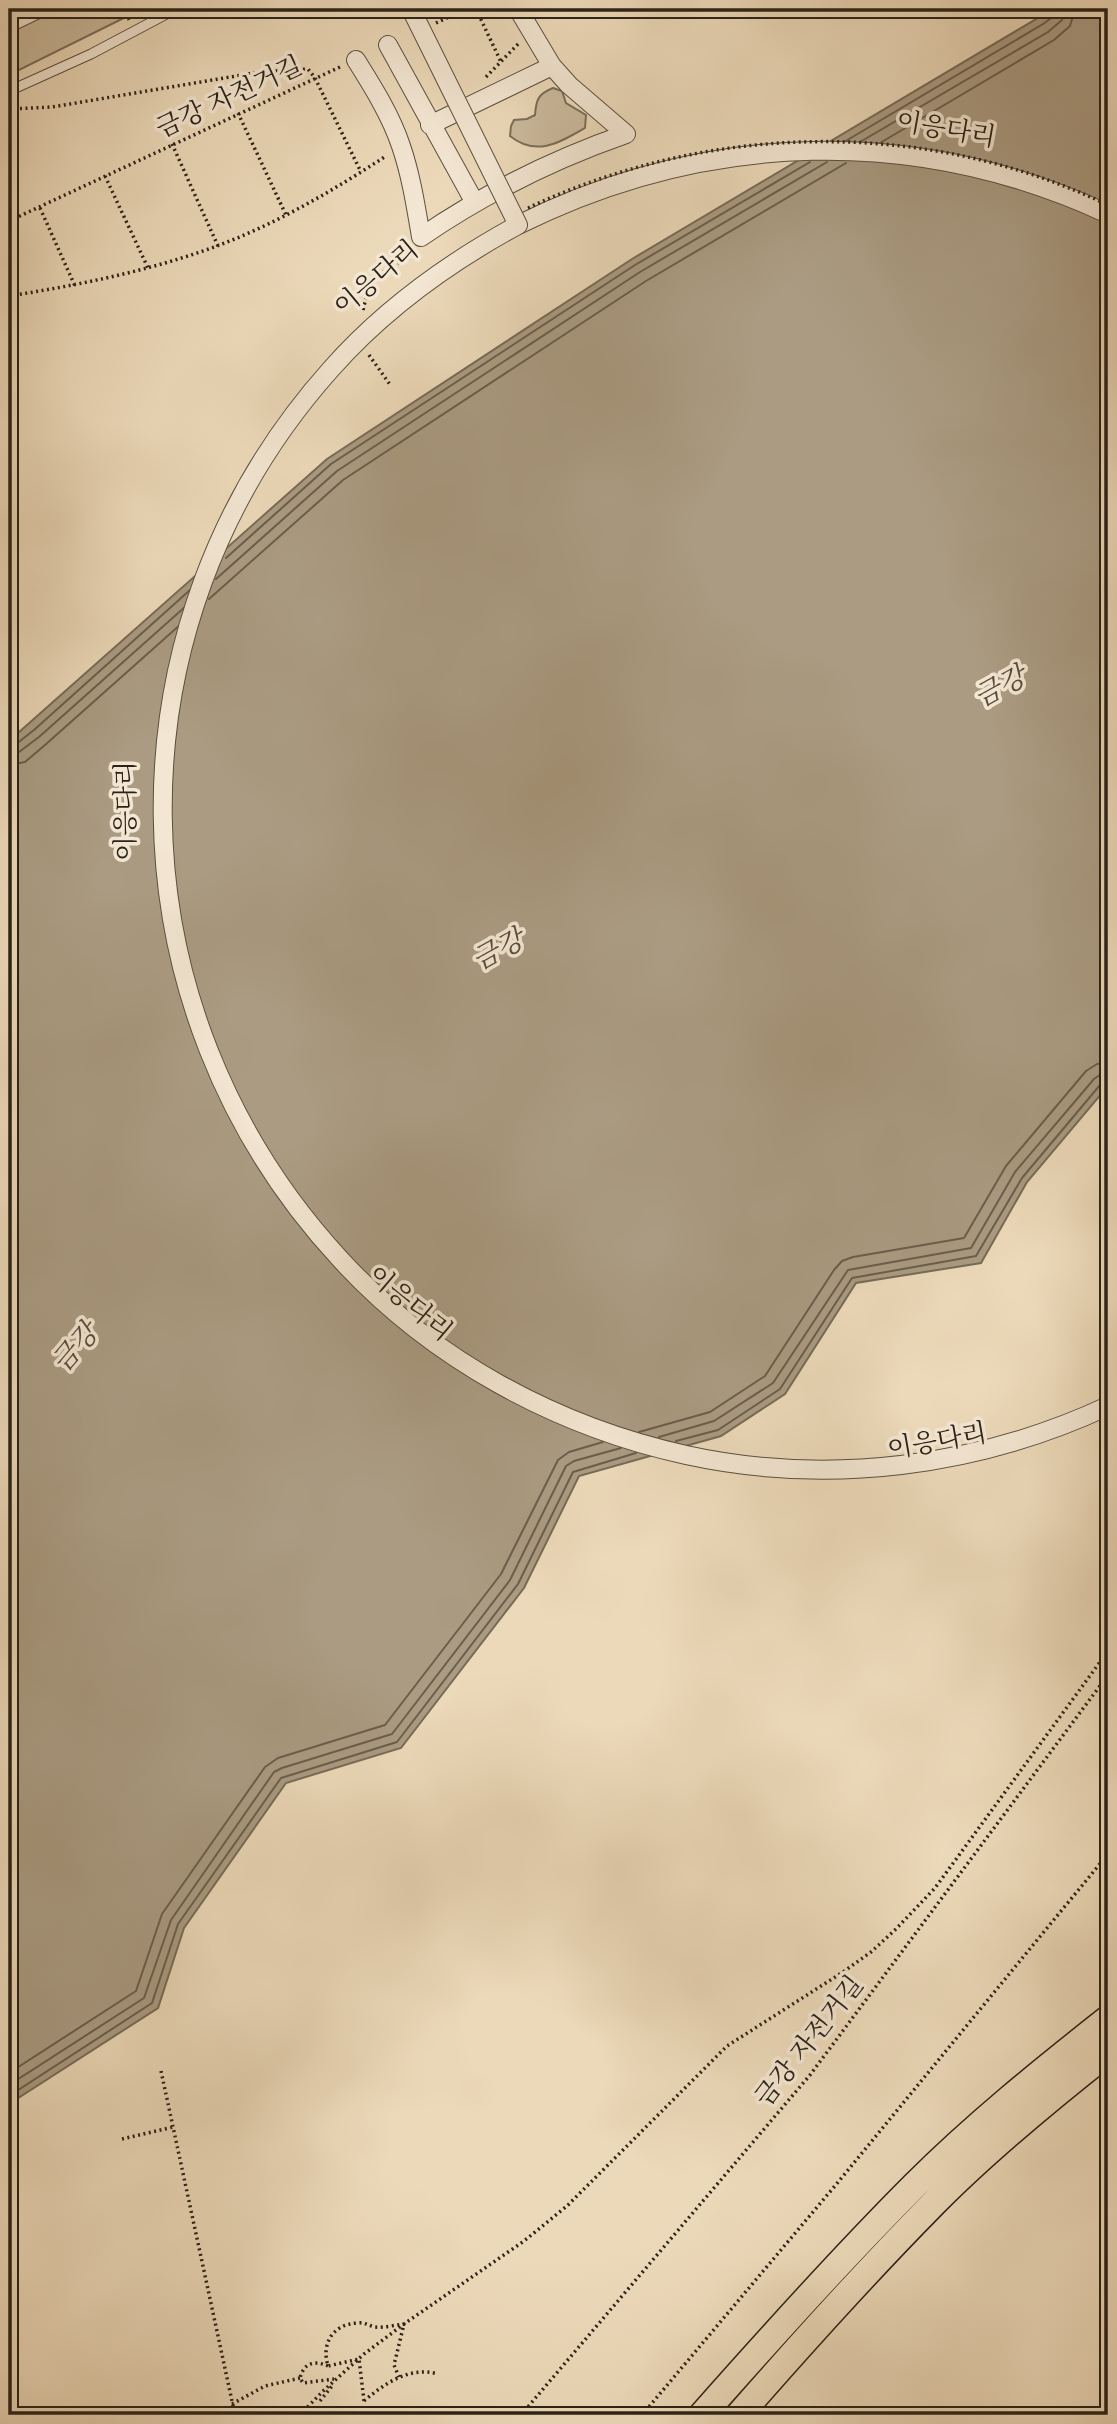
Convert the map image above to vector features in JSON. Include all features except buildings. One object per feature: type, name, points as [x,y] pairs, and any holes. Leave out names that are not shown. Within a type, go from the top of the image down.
[{"type":"main road","points":[[702,2415],[796,2308],[916,2183],[1037,2075],[1108,2019]]},
{"type":"main road","points":[[739,2415],[814,2329],[932,2204],[1051,2096],[1108,2052]]},
{"type":"street","points":[[9,23],[38,9]]},
{"type":"street","points":[[411,9],[519,218]]},
{"type":"street","points":[[356,60],[377,94],[401,146],[421,237],[475,203],[588,148],[626,134],[569,85],[552,66],[518,9]]},
{"type":"street","points":[[388,45],[475,203]]},
{"type":"street","points":[[430,125],[552,66]]},
{"type":"street","points":[[377,94],[406,79]]},
{"type":"street","name":"이응다리","points":[[1108,214],[1043,187],[969,166],[892,154],[815,150],[738,155],[662,170],[519,218],[407,297],[357,341],[292,417],[255,472],[223,531],[198,592],[180,656],[167,721],[162,787],[163,853],[171,919],[185,984],[206,1047],[233,1108],[266,1166],[305,1219],[373,1293],[424,1335],[479,1373],[537,1405],[599,1430],[663,1450],[728,1462],[794,1469],[861,1469],[927,1462],[992,1448],[1056,1428],[1108,1406]]},
{"type":"lane","points":[[9,91],[91,54],[176,9]]},
{"type":"path","points":[[427,27],[466,9]]},
{"type":"path","points":[[476,9],[501,62]]},
{"type":"path","name":"금강 자전거길","points":[[9,221],[356,60]]},
{"type":"path","points":[[9,110],[52,107],[307,69],[315,78],[361,172],[286,215],[218,246],[148,268],[75,286],[9,296]]},
{"type":"path","points":[[238,113],[286,215]]},
{"type":"path","name":"이응다리","points":[[519,218],[587,183],[650,163],[736,146],[802,141],[890,145],[956,155],[1030,174],[1108,205]]},
{"type":"path","points":[[172,144],[218,246]]},
{"type":"path","points":[[105,176],[148,268]]},
{"type":"path","points":[[40,207],[75,286]]},
{"type":"path","points":[[300,2415],[359,2359],[404,2324],[524,2241],[567,2206],[727,2046],[844,1972],[896,1929],[935,1888],[1108,1651]]},
{"type":"path","name":"금강 자전거길","points":[[521,2415],[810,2075],[1108,1675]]},
{"type":"path","points":[[642,2415],[852,2166],[1108,1854]]},
{"type":"path","points":[[161,2071],[235,2415]]},
{"type":"path","points":[[122,2139],[173,2127]]},
{"type":"path","points":[[328,2366],[325,2346],[337,2331],[357,2322],[374,2327],[404,2324]]},
{"type":"path","points":[[399,2377],[394,2365],[404,2324]]},
{"type":"path","points":[[232,2404],[265,2386],[300,2378],[307,2365],[315,2362],[328,2366],[359,2359]]},
{"type":"path","points":[[359,2359],[364,2401],[382,2386],[399,2377],[427,2371],[438,2374]]},
{"type":"path","points":[[300,2378],[303,2383],[337,2379]]},
{"type":"path","points":[[320,2401],[337,2379]]},
{"type":"shaded area","points":[[9,9],[142,9],[9,75]]},
{"type":"shaded area","points":[[553,88],[562,91],[566,103],[586,115],[585,128],[557,143],[538,147],[529,146],[510,136],[514,120],[535,115],[539,98]]},
{"type":"water","name":"금강","points":[[1053,9],[1108,9],[1108,1086],[1027,1182],[981,1263],[856,1283],[785,1394],[721,1436],[579,1476],[524,1588],[401,1748],[286,1783],[184,1928],[158,2008],[9,2104],[9,741],[327,459],[632,259]]}]
